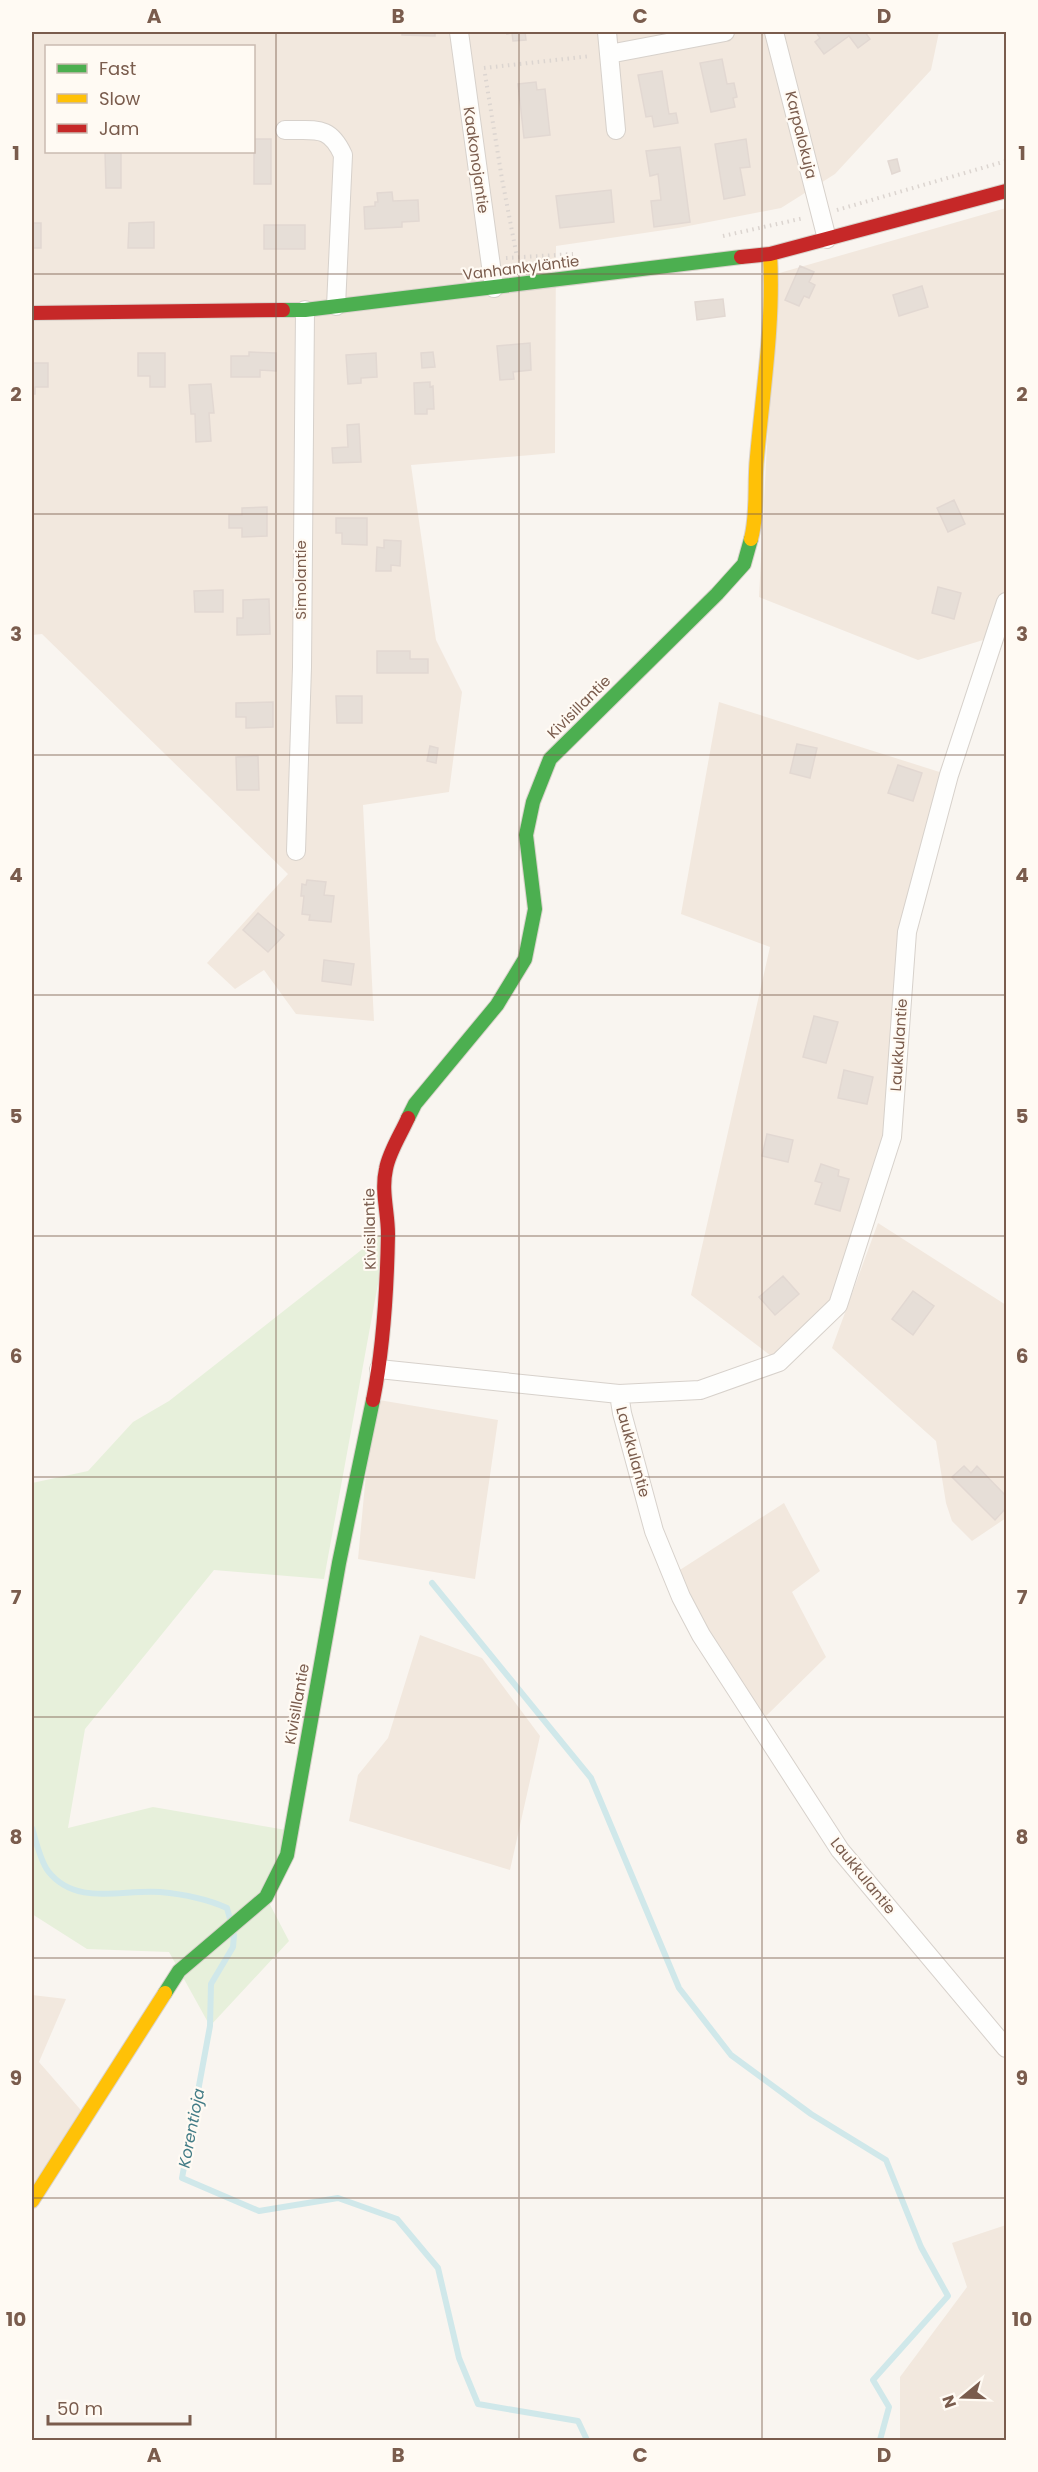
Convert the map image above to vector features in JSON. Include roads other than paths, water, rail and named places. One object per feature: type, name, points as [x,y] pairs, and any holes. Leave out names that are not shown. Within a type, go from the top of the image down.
[{"type":"street","name":"Kaakonojantie","points":[[459,32],[494,288]]},
{"type":"street","points":[[607,32],[616,129]]},
{"type":"street","points":[[609,54],[725,32]]},
{"type":"street","name":"Karpalokuja","points":[[774,32],[827,239]]},
{"type":"street","points":[[285,130],[323,131],[336,139],[343,155],[336,306]]},
{"type":"street","name":"Vanhankyläntie","points":[[32,313],[305,310],[770,254],[1006,191]]},
{"type":"street","name":"Kivisillantie","points":[[32,2200],[179,1971],[266,1897],[287,1855],[337,1572],[379,1369],[387,1300],[388,1229],[384,1193],[386,1168],[415,1104],[497,1005],[525,959],[535,909],[526,835],[533,802],[549,759],[717,594],[744,564],[756,519],[756,467],[772,290],[770,254]]},
{"type":"street","name":"Simolantie","points":[[296,851],[302,667],[301,568],[305,310]]},
{"type":"street","name":"Laukkulantie","points":[[1006,602],[949,775],[907,932],[892,1137],[838,1305],[779,1362],[700,1390],[619,1394],[654,1531],[681,1597],[701,1635],[840,1850],[1006,2048]]},
{"type":"street","points":[[379,1369],[619,1394]]},
{"type":"waterway","points":[[432,1583],[591,1778],[679,1988],[731,2055],[811,2114],[886,2160],[921,2247],[948,2296],[873,2380],[889,2407],[880,2440]]},
{"type":"waterway","name":"Korentioja","points":[[32,1828],[45,1867],[59,1882],[72,1889],[100,1894],[160,1892],[186,1896],[227,1908],[230,1919]]},
{"type":"waterway","name":"Korentioja","points":[[234,1935],[233,1947],[211,1984],[210,2026],[182,2178],[259,2211],[338,2198],[397,2219],[438,2268],[459,2358],[478,2404],[578,2421],[587,2440]]}]
